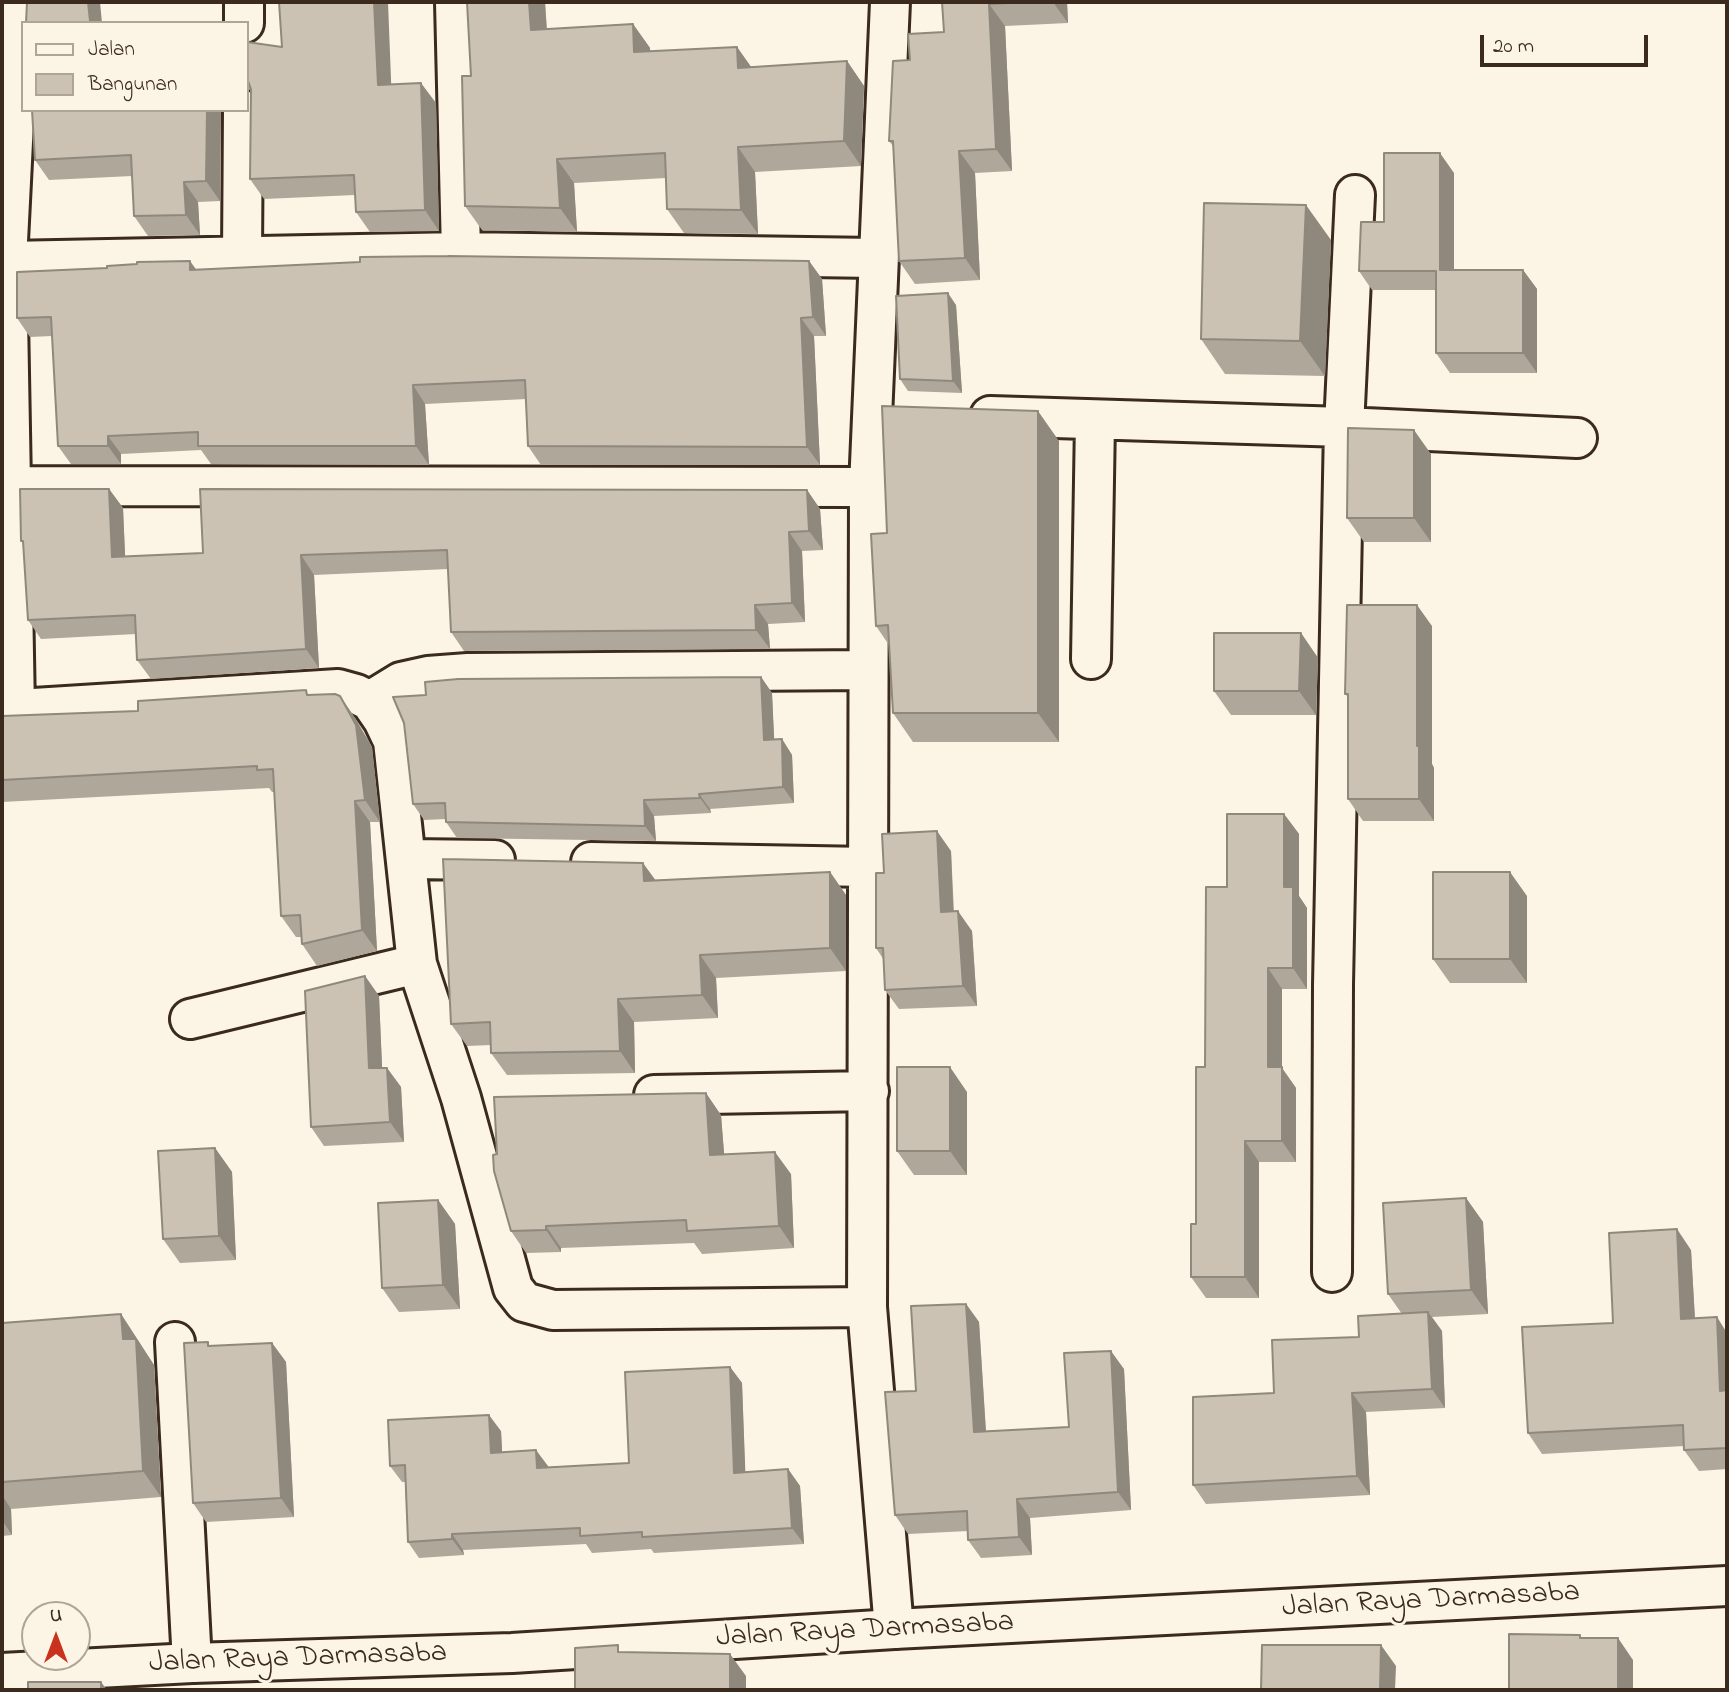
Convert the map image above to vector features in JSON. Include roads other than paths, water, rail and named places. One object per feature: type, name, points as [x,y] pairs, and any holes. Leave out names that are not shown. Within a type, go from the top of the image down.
[{"type":"street","points":[[20,2],[7,261],[8,710],[338,689],[370,701],[393,741],[417,964],[461,1098],[513,1288],[524,1302],[553,1310],[867,1307]]},
{"type":"street","points":[[244,2],[244,21]]},
{"type":"street","points":[[455,2],[461,252]]},
{"type":"street","points":[[890,2],[877,258],[886,412],[869,486],[867,1307],[894,1629]]},
{"type":"street","points":[[242,256],[243,112]]},
{"type":"street","points":[[1332,1272],[1333,971],[1344,427],[1355,195]]},
{"type":"street","points":[[7,261],[461,252],[877,258]]},
{"type":"street","points":[[956,415],[1344,427],[1577,438]]},
{"type":"street","points":[[1091,659],[1095,421]]},
{"type":"street","points":[[7,486],[869,486]]},
{"type":"street","points":[[370,701],[401,682],[428,676],[468,673],[868,670]]},
{"type":"street","points":[[407,859],[868,867]]},
{"type":"street","points":[[190,1019],[417,964]]},
{"type":"street","points":[[624,1095],[869,1091]]},
{"type":"street","points":[[461,1098],[502,1097]]},
{"type":"street","points":[[175,1342],[192,1663]]},
{"type":"street","name":"Jalan Raya Darmasaba","points":[[2,1673],[192,1663],[512,1653],[894,1629],[1727,1586]]}]
